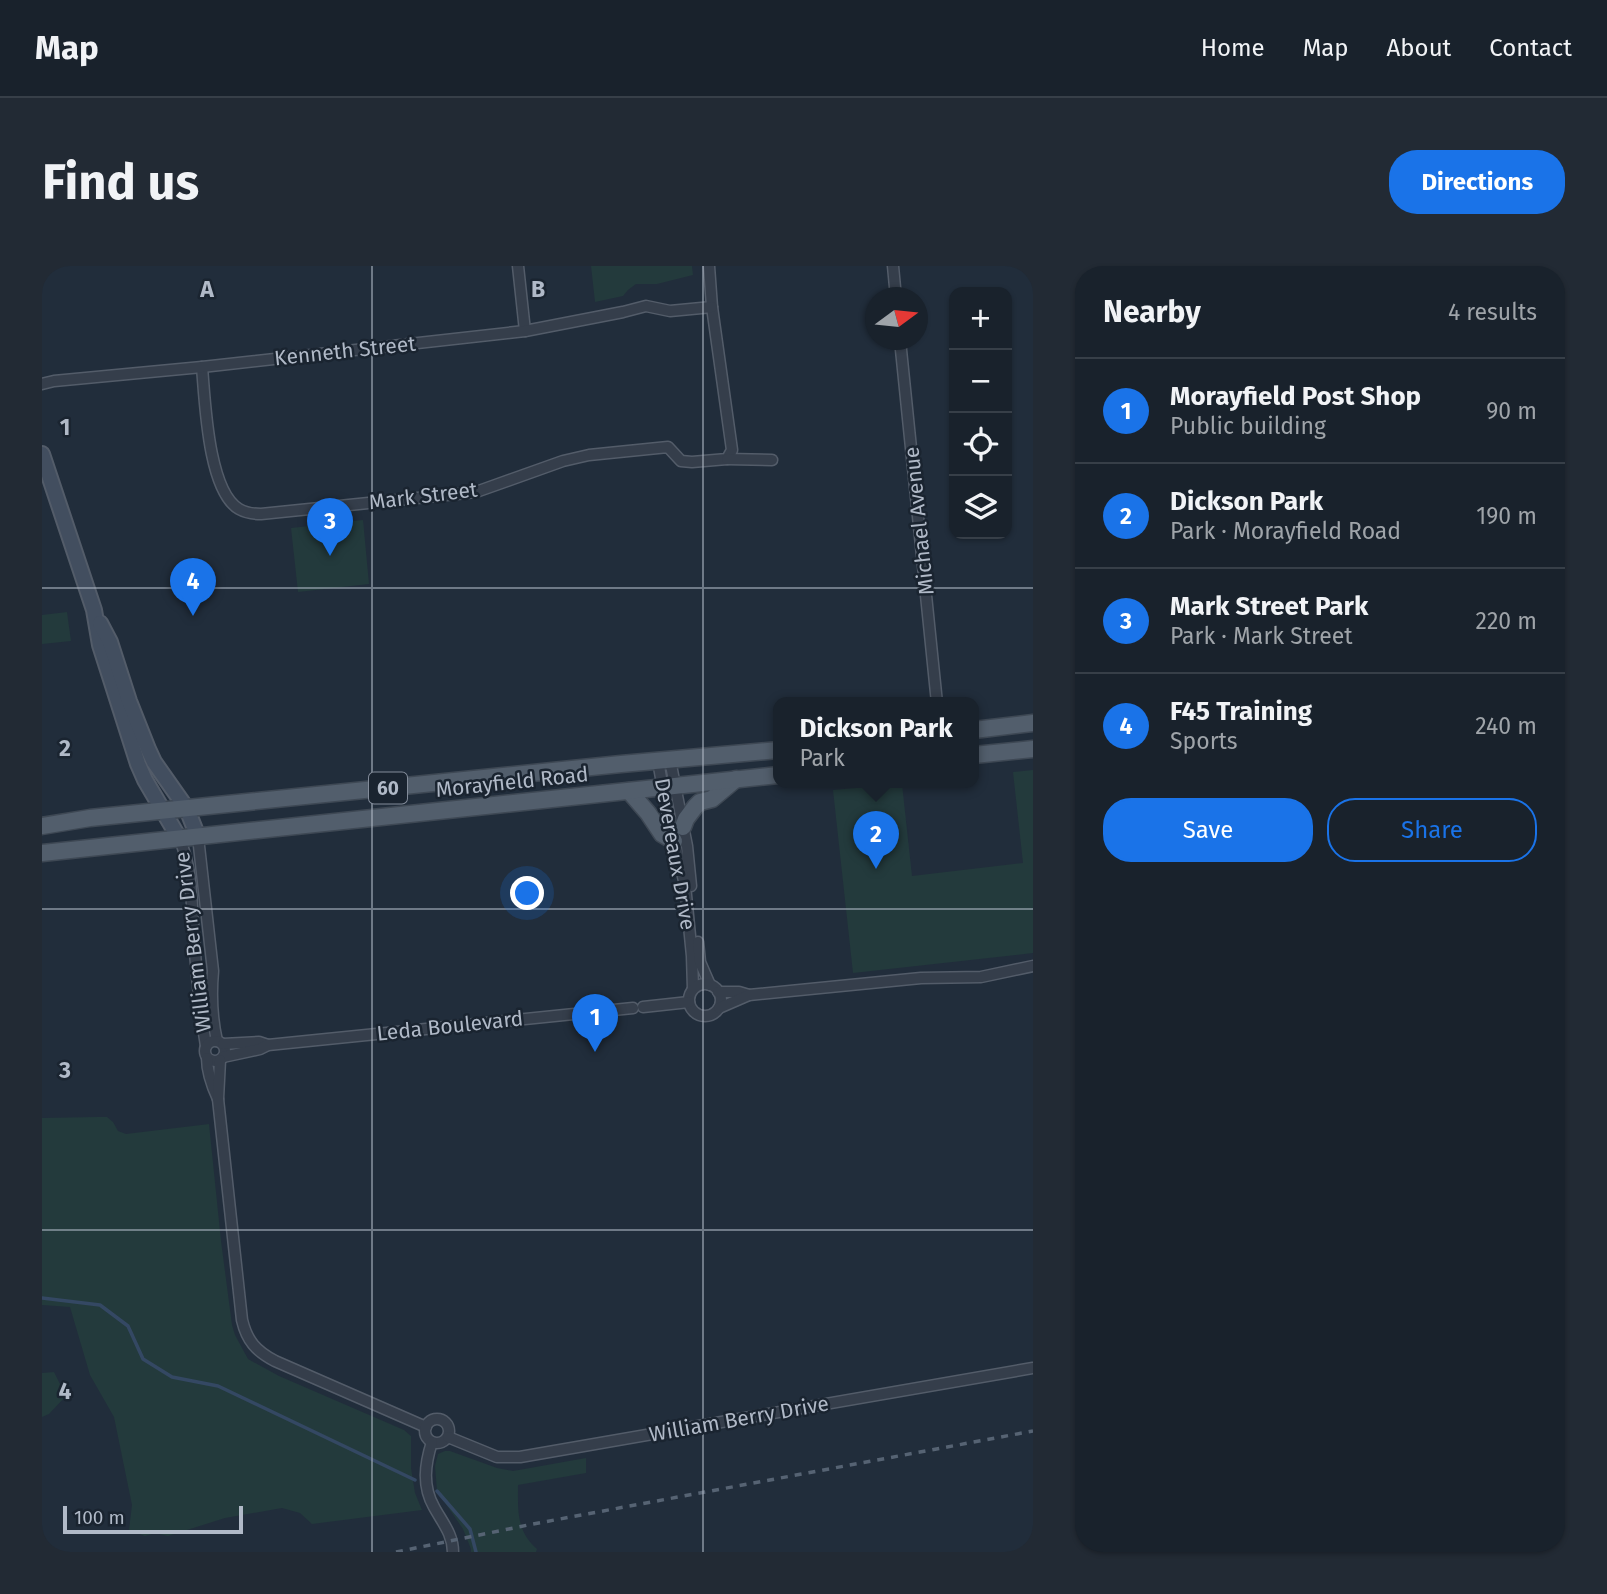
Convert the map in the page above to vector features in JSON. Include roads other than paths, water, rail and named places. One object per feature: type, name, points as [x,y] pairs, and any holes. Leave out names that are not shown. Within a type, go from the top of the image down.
[{"type":"main road","points":[[42,454],[94,610],[102,652],[138,764],[179,838]]},
{"type":"main road","points":[[94,610],[110,642],[148,749],[187,809],[198,837]]},
{"type":"main road","points":[[979,729],[1033,723]]},
{"type":"main road","points":[[979,754],[1033,749]]},
{"type":"main road","name":"Morayfield Road","points":[[42,826],[90,818],[773,750]]},
{"type":"main road","name":"Morayfield Road","points":[[42,853],[773,775]]},
{"type":"main road","points":[[629,790],[662,834],[679,834],[686,818],[700,802],[712,799],[736,779]]},
{"type":"street","points":[[518,266],[525,331]]},
{"type":"street","points":[[709,266],[712,307],[732,450],[727,459],[772,460]]},
{"type":"street","points":[[892,266],[895,287]]},
{"type":"street","name":"Kenneth Street","points":[[42,384],[525,331],[646,306],[670,311],[712,307]]},
{"type":"street","name":"Michael Avenue","points":[[901,350],[936,697]]},
{"type":"street","name":"Mark Street","points":[[202,367],[210,450],[215,466],[227,496],[237,509],[249,513],[261,514],[476,492],[563,461],[589,455],[668,447],[681,461],[727,459]]},
{"type":"street","name":"Devereaux Drive","points":[[664,760],[700,962],[714,988]]},
{"type":"street","name":"Devereaux Drive","points":[[668,787],[679,834],[694,989]]},
{"type":"street","name":"William Berry Drive","points":[[198,837],[214,971],[214,1024],[220,1042]]},
{"type":"street","name":"William Berry Drive","points":[[179,838],[186,852],[206,1045]]},
{"type":"street","points":[[750,995],[701,985],[694,989],[689,1002],[693,1011],[702,1016],[712,1014],[719,1007],[750,995],[921,978],[981,977],[1033,966]]},
{"type":"street","points":[[714,988],[721,999],[719,1007]]},
{"type":"street","name":"Leda Boulevard","points":[[222,1058],[268,1045],[689,1002]]},
{"type":"street","points":[[211,1041],[220,1042],[225,1051],[222,1058],[214,1061],[207,1058],[204,1052],[206,1045],[211,1041]]},
{"type":"street","name":"Leda Boulevard","points":[[220,1042],[259,1042],[268,1045]]},
{"type":"street","name":"William Berry Drive","points":[[207,1058],[210,1078],[218,1100]]},
{"type":"street","name":"William Berry Drive","points":[[222,1058],[218,1100],[242,1320],[249,1341],[258,1351],[275,1361],[426,1427]]},
{"type":"street","name":"William Berry Drive","points":[[448,1437],[497,1457],[520,1457],[1033,1368]]},
{"type":"street","points":[[442,1420],[449,1429],[448,1437],[443,1442],[432,1442],[427,1437],[426,1427],[428,1423],[442,1420]]},
{"type":"street","points":[[432,1442],[426,1462],[426,1487],[433,1506],[449,1532],[453,1552]]},
{"type":"waterway","points":[[42,1298],[100,1305],[128,1326],[143,1359],[172,1377],[218,1386],[415,1480]]},
{"type":"waterway","points":[[437,1491],[470,1529],[476,1552]]},
{"type":"railway","points":[[396,1552],[1033,1431]]},
{"type":"place","name":"Mark Street Park","points":[[330,556]]},
{"type":"place","name":"F45 Training","points":[[193,616]]},
{"type":"place","name":"Dickson Park","points":[[876,869]]},
{"type":"place","name":"Morayfield Post Shop","points":[[595,1052]]}]
